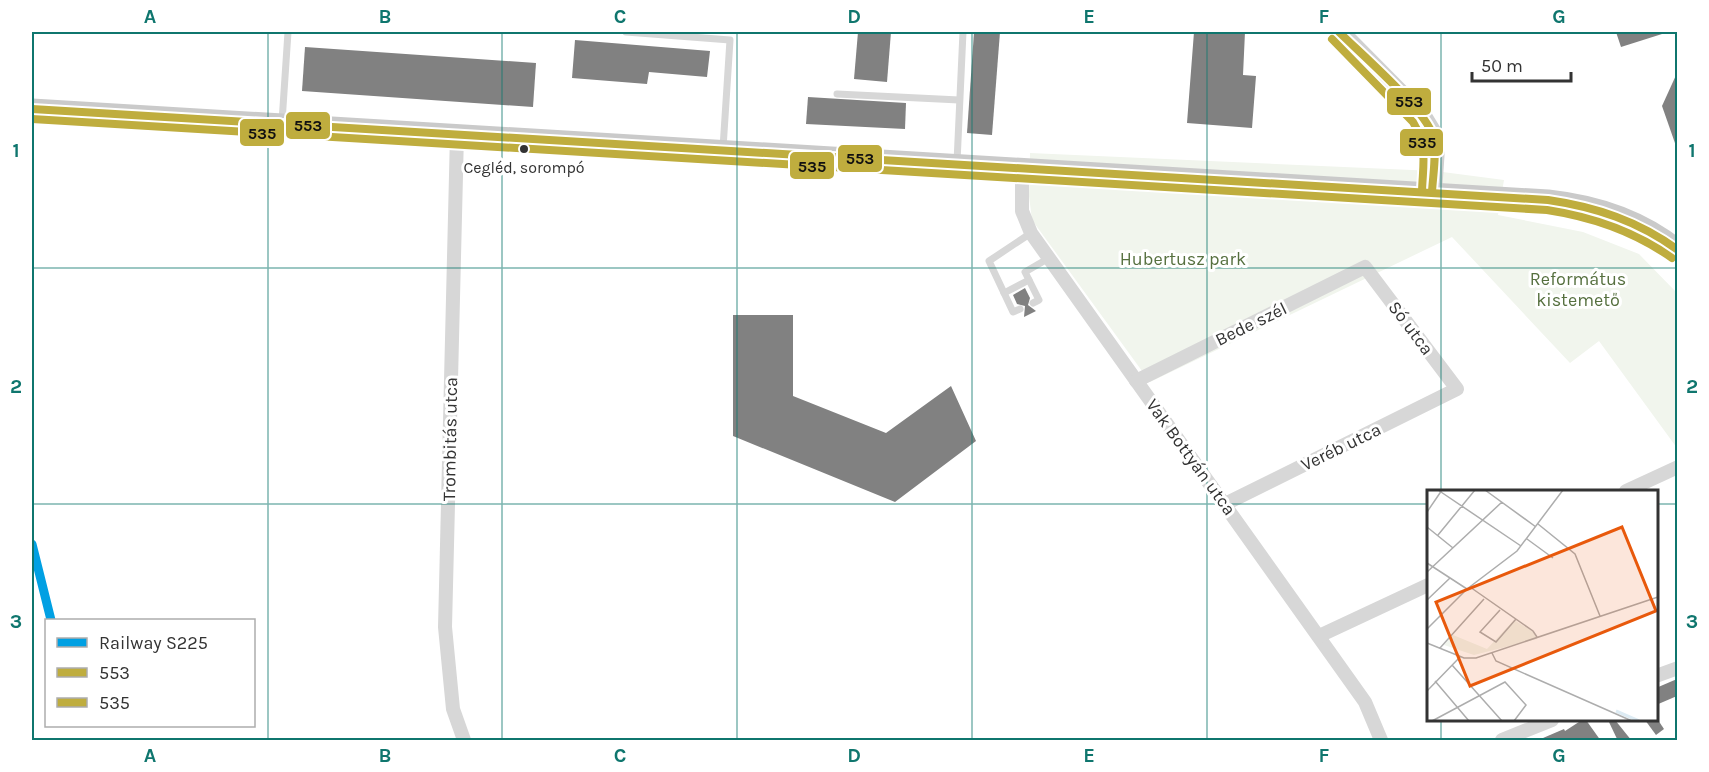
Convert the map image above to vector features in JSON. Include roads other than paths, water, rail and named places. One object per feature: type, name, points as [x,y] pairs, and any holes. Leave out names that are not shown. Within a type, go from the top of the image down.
[{"type":"main road","points":[[1339,32],[1421,115],[1432,133],[1435,148],[1432,192]]},
{"type":"main road","points":[[32,109],[1432,192],[1572,203],[1612,214],[1652,232],[1677,250]]},
{"type":"street","name":"Trombitás utca","points":[[457,135],[445,627],[453,709],[464,741]]},
{"type":"street","name":"Vak Bottyán utca","points":[[1022,168],[1022,211],[1031,233],[1365,702],[1381,741]]},
{"type":"street","name":"Bede szél","points":[[1136,381],[1365,267]]},
{"type":"street","name":"Só utca","points":[[1365,267],[1458,389]]},
{"type":"street","name":"Veréb utca","points":[[1225,504],[1458,389]]},
{"type":"street","points":[[1630,490],[1677,467]]},
{"type":"street","points":[[1319,636],[1427,585]]},
{"type":"street","points":[[1658,675],[1677,668]]},
{"type":"street","points":[[1502,741],[1550,721]]},
{"type":"lane","points":[[281,124],[288,32]]},
{"type":"lane","points":[[626,32],[730,40],[723,150]]},
{"type":"lane","points":[[957,164],[963,32]]},
{"type":"lane","points":[[837,94],[959,100]]},
{"type":"lane","points":[[1020,309],[1013,312],[1012,301],[1004,293],[989,261],[1031,233]]},
{"type":"lane","points":[[1033,303],[1039,300],[1031,292],[1025,272],[1049,258]]},
{"type":"lane","points":[[1004,293],[1029,280]]},
{"type":"rail line","name":"S225","points":[[32,544],[51,619]]},
{"type":"place","name":"Cegléd, sorompó","points":[[524,149]]},
{"type":"park label","name":"Hubertusz park","points":[[1183,259]]},
{"type":"park label","name":"Református kistemető","points":[[1578,289]]}]
